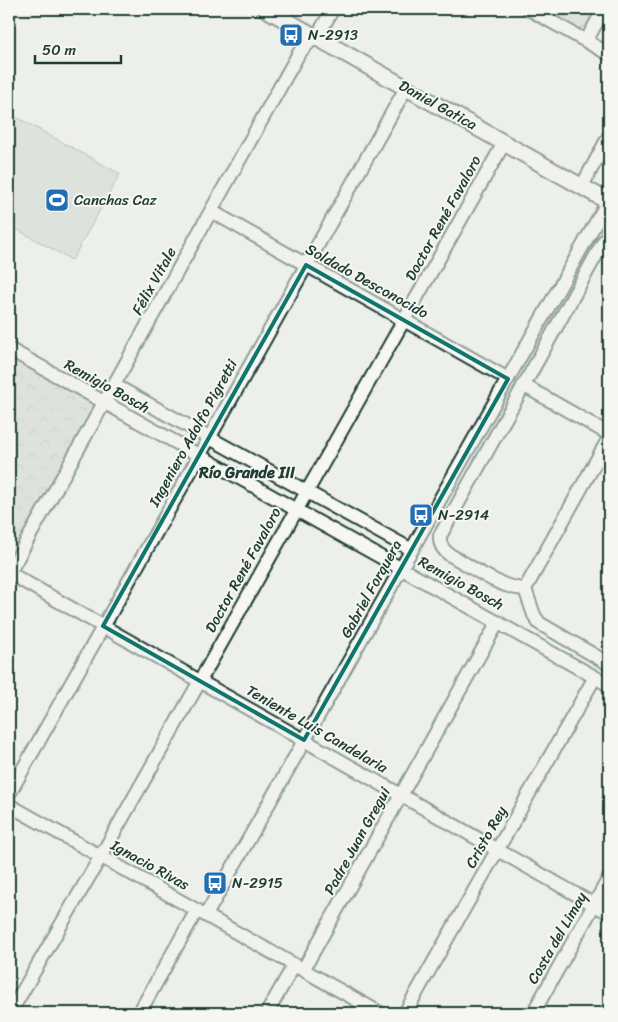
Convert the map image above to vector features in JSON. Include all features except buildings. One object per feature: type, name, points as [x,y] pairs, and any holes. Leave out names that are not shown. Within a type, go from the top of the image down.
[{"type":"main road","name":"Daniel Gatica","points":[[266,9],[609,202]]},
{"type":"street","name":"Félix Vitale","points":[[9,573],[300,53],[323,26],[333,9]]},
{"type":"street","points":[[528,9],[609,54]]},
{"type":"street","points":[[586,41],[604,9]]},
{"type":"street","name":"Ingeniero Adolfo Pigretti","points":[[9,794],[406,88]]},
{"type":"street","points":[[582,186],[609,136]]},
{"type":"street","name":"Doctor René Favaloro","points":[[10,1013],[504,143]]},
{"type":"street","name":"Gabriel Forquera","points":[[139,1013],[304,740],[609,202]]},
{"type":"street","name":"Soldado Desconocido","points":[[211,212],[508,379]]},
{"type":"street","points":[[609,235],[523,385],[609,434]]},
{"type":"street","name":"Remigio Bosch","points":[[9,349],[609,685]]},
{"type":"street","name":"Remigio Bosch","points":[[114,385],[412,550]]},
{"type":"street","name":"Remigio Bosch","points":[[523,385],[443,528],[440,536],[440,545],[450,555],[502,584],[525,589],[534,615],[539,623],[609,663]]},
{"type":"street","points":[[525,589],[609,438]]},
{"type":"street","name":"Teniente Luis Candelaria","points":[[9,573],[609,914]]},
{"type":"street","name":"Padre Juan Gregui","points":[[267,1013],[298,968],[401,795],[498,622]]},
{"type":"street","name":"Cristo Rey","points":[[405,1013],[595,677]]},
{"type":"street","name":"Ignacio Rivas","points":[[9,805],[380,1013]]},
{"type":"street","name":"Costa del Limay","points":[[533,1013],[609,878]]},
{"type":"highlighted area","points":[[306,265],[508,379],[304,740],[103,626]]},
{"type":"green space","points":[[541,9],[597,9],[587,26],[578,29]]},
{"type":"green space","name":"Canchas Caz","points":[[9,113],[120,174],[72,260],[9,225]]},
{"type":"green space","points":[[9,355],[86,398],[92,406],[90,413],[9,558]]},
{"type":"place","name":"N-2913","points":[[291,35]]},
{"type":"place","name":"Canchas Caz","points":[[57,200]]},
{"type":"place","name":"N-2914","points":[[421,515]]},
{"type":"place","name":"N-2915","points":[[215,883]]},
{"type":"district","name":"Río Grande III","points":[[247,472]]}]
